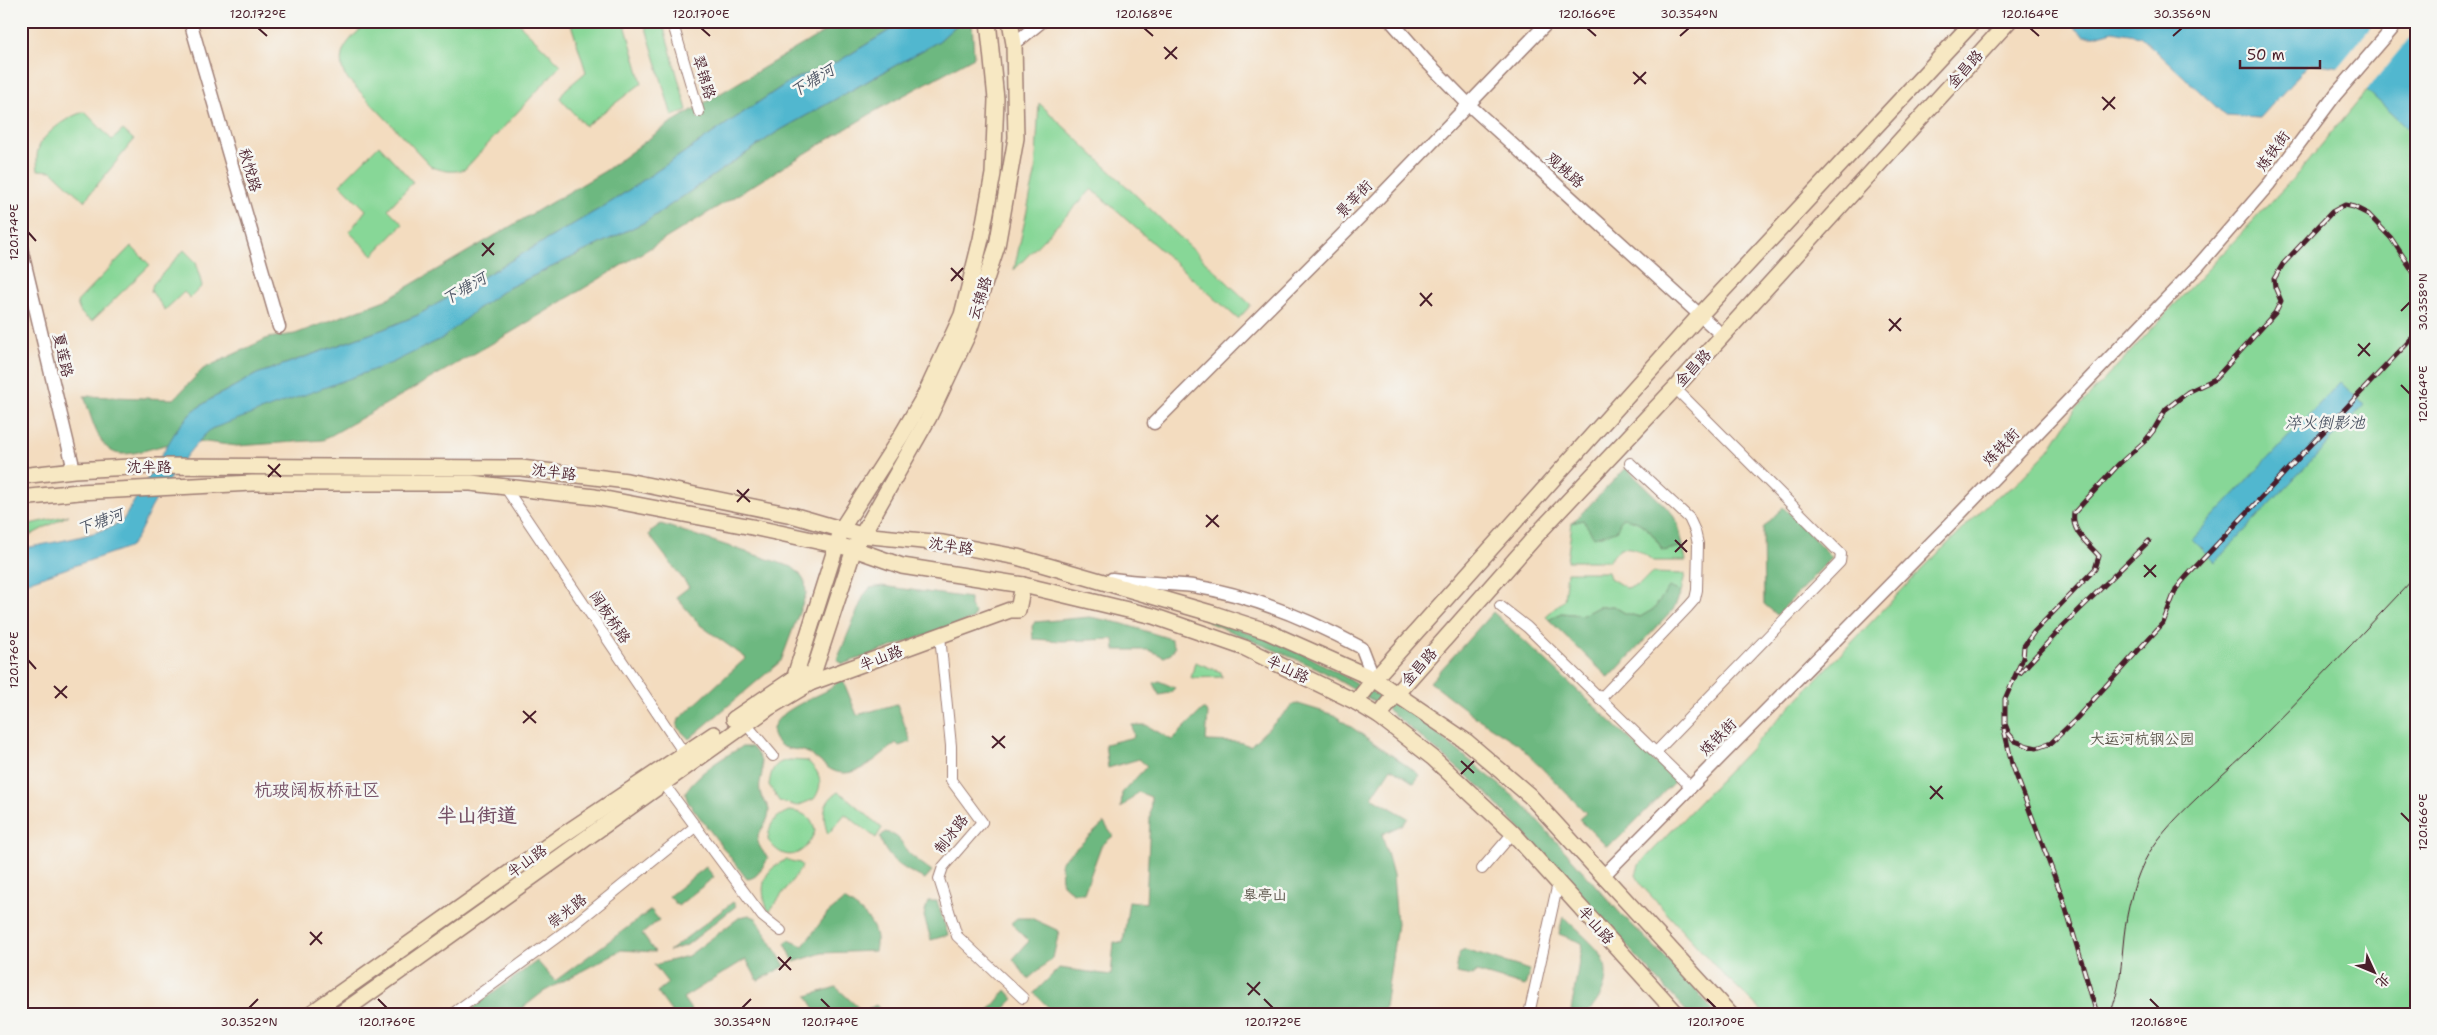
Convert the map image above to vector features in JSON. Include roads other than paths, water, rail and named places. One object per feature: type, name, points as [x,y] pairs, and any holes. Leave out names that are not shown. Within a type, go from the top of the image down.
[{"type":"main road","name":"云锦路","points":[[842,528],[920,403],[962,315],[981,239],[993,174],[996,99],[988,21]]},
{"type":"main road","name":"云锦路","points":[[854,549],[929,418],[968,334],[997,246],[1016,138],[1014,44],[1010,21]]},
{"type":"main road","name":"金昌路","points":[[1356,702],[1374,679],[1700,315],[1974,21]]},
{"type":"main road","name":"金昌路","points":[[1379,716],[1396,693],[1542,529],[1723,336],[2009,21]]},
{"type":"main road","name":"沈半路","points":[[21,476],[74,470],[149,466],[521,468],[627,482],[792,515],[861,535],[943,543],[1017,557],[1076,575]]},
{"type":"main road","name":"沈半路","points":[[21,498],[79,492],[252,483],[453,483],[505,487],[595,497],[854,549],[902,566],[1023,585]]},
{"type":"main road","points":[[802,682],[835,546],[842,528]]},
{"type":"main road","points":[[802,682],[817,666],[854,549]]},
{"type":"main road","name":"半山路","points":[[1076,575],[1266,631],[1374,679],[1396,693],[1467,742],[1523,790],[1604,875],[1730,1014]]},
{"type":"main road","name":"半山路","points":[[340,1014],[664,784],[688,759],[802,682],[940,636],[1010,610],[1018,610],[1023,585],[1153,616],[1245,648],[1356,702],[1379,716],[1433,758],[1513,833],[1677,1014]]},
{"type":"main road","name":"半山路","points":[[310,1014],[634,786],[688,759],[745,723],[802,682]]},
{"type":"street","name":"秋悦路","points":[[190,21],[279,327]]},
{"type":"street","name":"翠锦路","points":[[672,21],[699,112]]},
{"type":"street","points":[[1014,44],[1042,21]]},
{"type":"street","name":"观桃路","points":[[1391,21],[1425,60],[1468,104],[1723,336]]},
{"type":"street","name":"景莘街","points":[[1154,423],[1361,216],[1549,21]]},
{"type":"street","name":"炼铁街","points":[[1604,875],[2197,268],[2269,184],[2336,94],[2399,21]]},
{"type":"street","name":"夏莲路","points":[[21,248],[74,470]]},
{"type":"street","points":[[1656,752],[1840,562],[1841,554],[1675,388]]},
{"type":"street","points":[[1600,698],[1688,607],[1695,599],[1697,590],[1698,544],[1689,518],[1630,462]]},
{"type":"street","name":"阔板桥路","points":[[505,487],[688,759]]},
{"type":"street","points":[[1076,575],[1137,583],[1192,586],[1232,594],[1269,606],[1327,629],[1362,648],[1374,679]]},
{"type":"street","points":[[1500,606],[1526,627],[1691,787]]},
{"type":"street","name":"制冰路","points":[[940,636],[951,746],[951,780],[982,822],[943,867],[939,880],[957,936],[1022,998]]},
{"type":"street","points":[[745,723],[773,756]]},
{"type":"street","points":[[664,784],[762,916],[781,931]]},
{"type":"street","name":"崇光路","points":[[452,1014],[571,927],[696,826]]},
{"type":"street","points":[[1482,869],[1513,833]]},
{"type":"street","points":[[1530,1014],[1558,883]]},
{"type":"water","name":"下塘河","points":[[905,21],[961,21],[939,41],[777,132],[647,221],[506,289],[477,309],[443,338],[392,363],[211,429],[195,445],[173,473],[154,503],[137,537],[129,547],[21,584],[21,549],[89,534],[103,530],[123,520],[177,429],[193,411],[211,399],[257,374],[418,315],[611,202],[790,81],[839,61]]},
{"type":"water","points":[[2068,21],[2399,21],[2403,29],[2416,43],[2416,136],[2342,67],[2310,63],[2260,118],[2226,116],[2140,36],[2113,31],[2095,36],[2084,36]]},
{"type":"water","name":"淬火倒影池","points":[[2340,382],[2364,405],[2215,562],[2192,539]]},
{"type":"tram line","points":[[2110,1014],[2118,985],[2125,926],[2130,904],[2136,882],[2149,853],[2182,813],[2269,730],[2416,576]]},
{"type":"railway","points":[[2416,276],[2391,238],[2368,214],[2345,205],[2332,212],[2283,264],[2274,279],[2281,301],[2275,313],[2215,379],[2188,392],[2166,409],[2145,441],[2119,464],[2074,513],[2077,531],[2099,556],[2095,569],[2034,632],[2024,646],[2023,658],[2005,699],[2005,724],[2009,734],[2015,741],[2037,748],[2051,743],[2074,721],[2163,623],[2176,589],[2186,577],[2416,334]]},
{"type":"railway","points":[[2020,673],[2063,626],[2149,541]]},
{"type":"railway","points":[[2004,729],[2012,764],[2063,899],[2097,1014]]},
{"type":"district","name":"杭玻阔板桥社区","points":[[317,790]]},
{"type":"district","name":"半山街道","points":[[477,815]]},
{"type":"park label","name":"大运河杭钢公园","points":[[2142,739]]},
{"type":"park label","name":"皋亭山","points":[[1265,895]]}]
